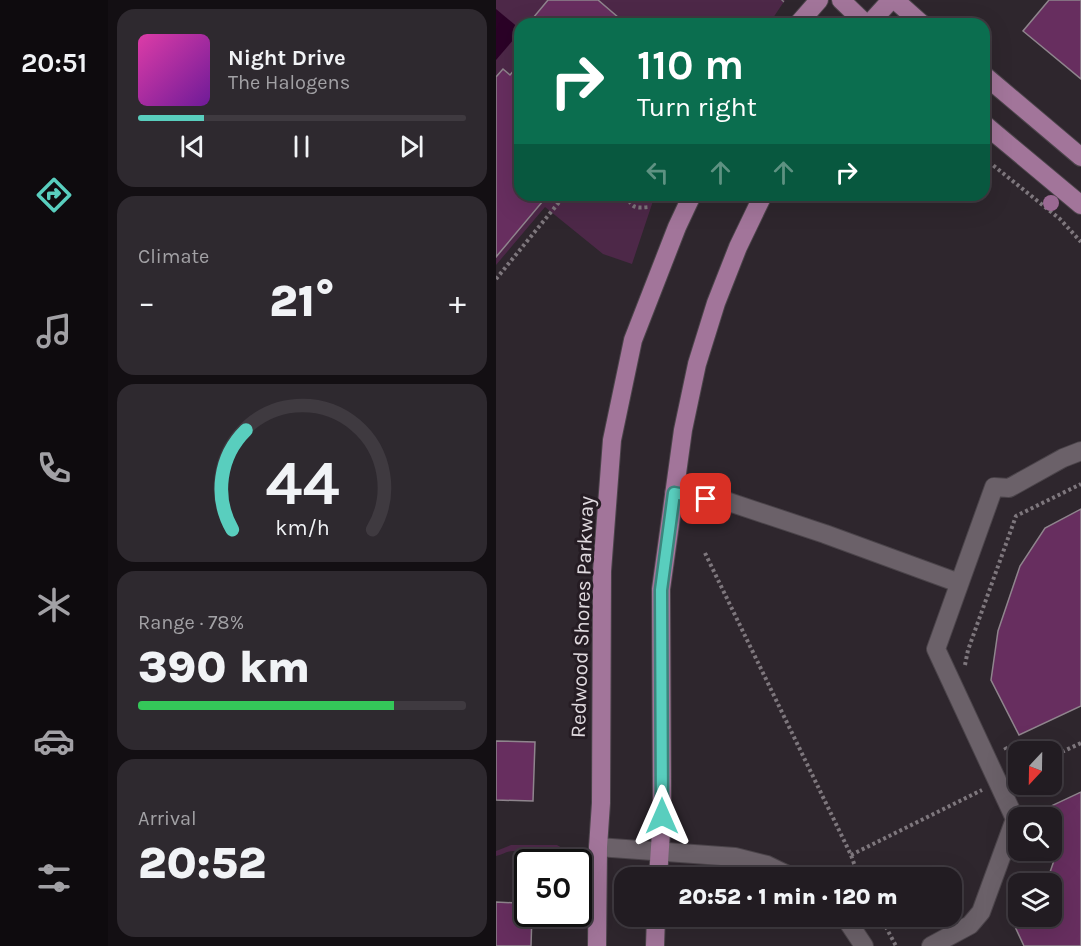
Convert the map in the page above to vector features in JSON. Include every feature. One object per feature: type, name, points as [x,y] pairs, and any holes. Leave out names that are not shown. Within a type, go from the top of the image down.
[{"type":"main road","points":[[803,18],[818,0]]},
{"type":"main road","points":[[841,0],[860,18]]},
{"type":"main road","points":[[874,18],[893,0],[915,18]]},
{"type":"main road","points":[[990,80],[1081,157]]},
{"type":"main road","points":[[990,129],[1081,205]]},
{"type":"main road","name":"Redwood Shores Parkway","points":[[597,946],[601,803],[602,571],[613,440],[633,340],[689,201]]},
{"type":"main road","points":[[659,867],[662,816],[661,590],[683,430],[697,364],[716,303],[738,247],[760,201]]},
{"type":"main road","points":[[655,946],[656,927]]},
{"type":"lane","points":[[931,946],[970,925],[981,912],[1015,819],[936,649],[994,487],[1009,488],[1063,458],[1081,451]]},
{"type":"lane","points":[[674,493],[726,501],[959,583]]},
{"type":"lane","points":[[598,846],[735,857],[771,867]]},
{"type":"lane","points":[[851,927],[864,946]]},
{"type":"path","points":[[990,163],[1060,219],[1081,242]]},
{"type":"path","points":[[496,279],[560,201]]},
{"type":"path","points":[[629,201],[638,208],[649,207]]},
{"type":"path","points":[[965,666],[968,650],[1016,516],[1081,484]]},
{"type":"path","points":[[705,553],[855,867]]},
{"type":"path","points":[[1002,741],[1008,753]]},
{"type":"path","points":[[1062,752],[1081,743]]},
{"type":"path","points":[[851,855],[998,782]]},
{"type":"path","points":[[886,927],[896,946]]},
{"type":"shaded area","points":[[496,0],[785,0],[773,18],[514,18],[514,201],[653,201],[632,264],[603,254],[545,207],[496,265]]},
{"type":"shaded area","points":[[496,9],[514,24],[514,39],[496,60]]},
{"type":"shaded area","points":[[511,845],[557,845],[562,848],[514,849],[514,851],[496,856],[496,851]]},
{"type":"building","points":[[548,0],[598,0],[619,18],[533,18]]},
{"type":"building","points":[[1049,0],[1081,0],[1081,79],[1023,31]]},
{"type":"building","points":[[503,69],[510,75],[514,70],[514,201],[543,201],[496,257],[496,77]]},
{"type":"building","points":[[1081,509],[1081,706],[1019,735],[991,680],[998,631],[1020,566],[1045,528]]},
{"type":"building","points":[[496,741],[535,742],[533,801],[496,800]]},
{"type":"building","points":[[1081,792],[1081,946],[1024,946],[1015,927],[1062,927],[1062,873],[1050,873],[1054,861],[1062,861],[1062,807],[1051,806]]},
{"type":"building","points":[[496,902],[514,903],[514,927],[532,927],[531,946],[496,946]]},
{"type":"route","points":[[662,816],[661,590],[671,512],[674,493],[706,499]]}]
